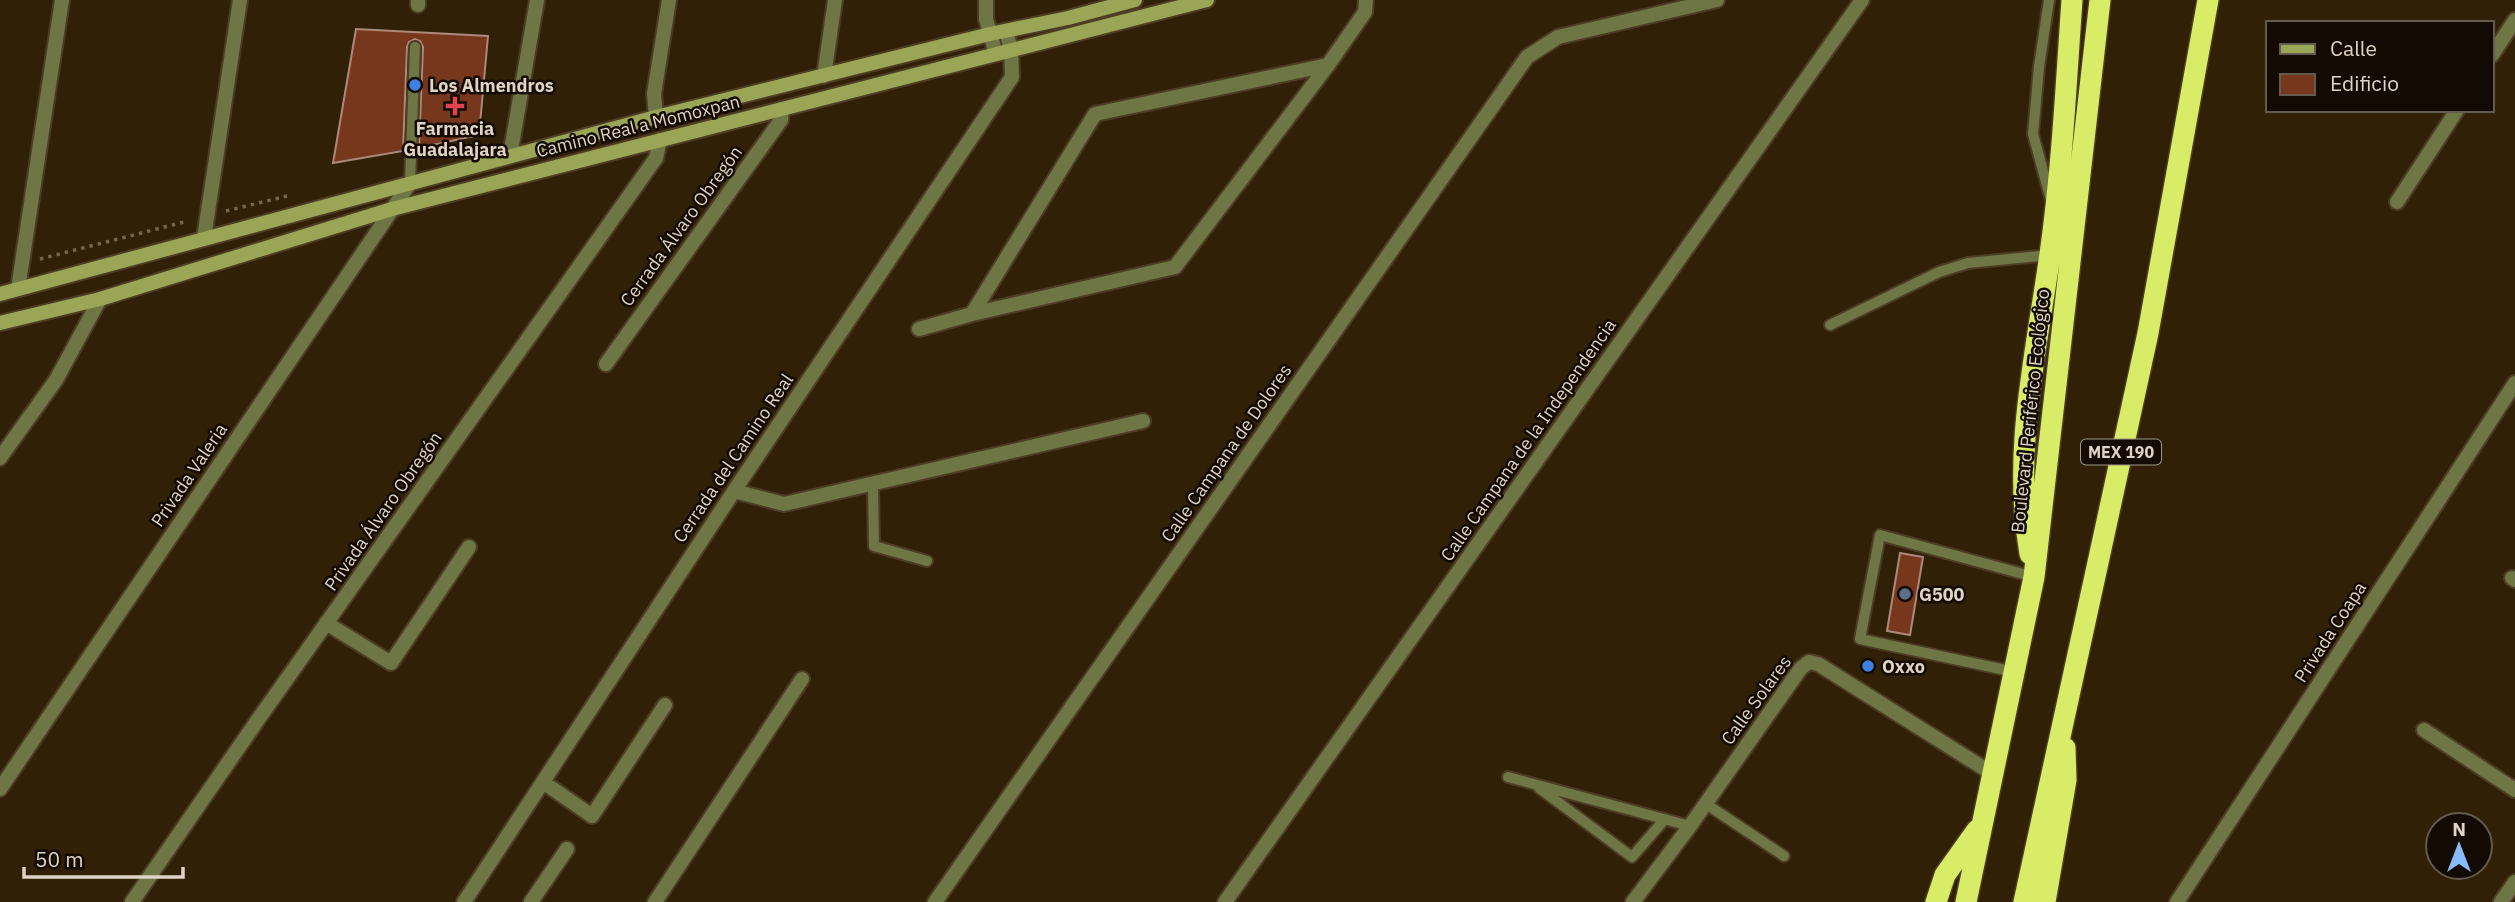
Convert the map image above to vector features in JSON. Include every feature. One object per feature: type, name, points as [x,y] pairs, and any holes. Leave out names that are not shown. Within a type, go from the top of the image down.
[{"type":"highway","points":[[2034,577],[2023,517],[2024,446],[2030,376],[2055,216],[2072,0]]},
{"type":"highway","name":"Boulevard Periférico Ecológico","points":[[1966,902],[2034,577],[2100,0]]},
{"type":"highway","name":"MEX 190","points":[[2024,902],[2148,333],[2207,0]]},
{"type":"highway","points":[[2045,902],[2066,780],[2065,709]]},
{"type":"highway","name":"Boulevard Periférico Ecológico","points":[[1936,902],[1945,875],[1983,822]]},
{"type":"street","points":[[18,289],[62,0]]},
{"type":"street","points":[[204,238],[240,0]]},
{"type":"street","points":[[510,156],[537,0]]},
{"type":"street","points":[[656,117],[654,94],[669,0]]},
{"type":"street","points":[[824,76],[835,0]]},
{"type":"street","points":[[986,0],[986,19],[996,54]]},
{"type":"street","name":"Camino Real a Momoxpan","points":[[0,294],[656,117],[1135,0]]},
{"type":"street","name":"Camino Real a Momoxpan","points":[[0,323],[100,299],[392,209],[1208,0]]},
{"type":"street","points":[[919,329],[972,314],[1175,267],[1328,65],[1365,12],[1366,0]]},
{"type":"street","name":"Calle Campana de Dolores","points":[[935,902],[1527,57],[1558,37],[1717,0]]},
{"type":"street","name":"Calle Campana de la Independencia","points":[[1225,902],[1862,0]]},
{"type":"street","points":[[2494,52],[2515,20]]},
{"type":"street","name":"Cerrada del Camino Real","points":[[464,902],[734,491],[1012,77],[1011,51],[1006,31]]},
{"type":"street","points":[[972,314],[1095,114],[1328,65]]},
{"type":"street","name":"Cerrada Álvaro Obregón","points":[[606,364],[781,120],[782,109]]},
{"type":"street","points":[[2397,202],[2455,112]]},
{"type":"street","name":"Privada Álvaro Obregón","points":[[132,902],[656,158],[660,140]]},
{"type":"street","name":"Privada Valeria","points":[[0,789],[410,183]]},
{"type":"street","points":[[0,458],[56,380],[100,299]]},
{"type":"street","name":"Privada Coapa","points":[[2177,902],[2515,383]]},
{"type":"street","points":[[734,491],[784,504],[1143,421]]},
{"type":"street","points":[[326,623],[391,663],[469,547]]},
{"type":"street","name":"Calle Solares","points":[[1633,902],[1706,804],[1801,667],[1809,662],[1818,664],[1993,774]]},
{"type":"street","points":[[655,902],[802,679]]},
{"type":"street","points":[[543,782],[592,816],[666,705]]},
{"type":"street","points":[[2424,730],[2515,790]]},
{"type":"street","points":[[531,902],[567,849]]},
{"type":"street","points":[[2501,902],[2515,882]]},
{"type":"lane","points":[[2049,0],[2033,134],[2055,216]]},
{"type":"lane","points":[[410,183],[415,47]]},
{"type":"lane","points":[[1830,325],[1939,272],[1968,263],[2050,255]]},
{"type":"lane","points":[[873,484],[874,546],[927,561]]},
{"type":"lane","points":[[2015,672],[1860,639],[1880,535],[2034,577]]},
{"type":"lane","points":[[1508,777],[1690,826]]},
{"type":"lane","points":[[1534,784],[1632,858],[1665,819]]},
{"type":"lane","points":[[1706,804],[1784,856]]},
{"type":"building","name":"Los Almendros","points":[[356,29],[488,36],[479,135],[419,148],[423,47],[420,41],[415,39],[409,42],[407,47],[403,151],[333,163]]},
{"type":"building","name":"G500","points":[[1900,553],[1923,557],[1910,635],[1887,631]]},
{"type":"place","name":"Los Almendros","points":[[415,85]]},
{"type":"place","name":"Farmacia Guadalajara","points":[[455,106]]},
{"type":"place","name":"G500","points":[[1905,594]]},
{"type":"place","name":"Oxxo","points":[[1868,666]]}]
